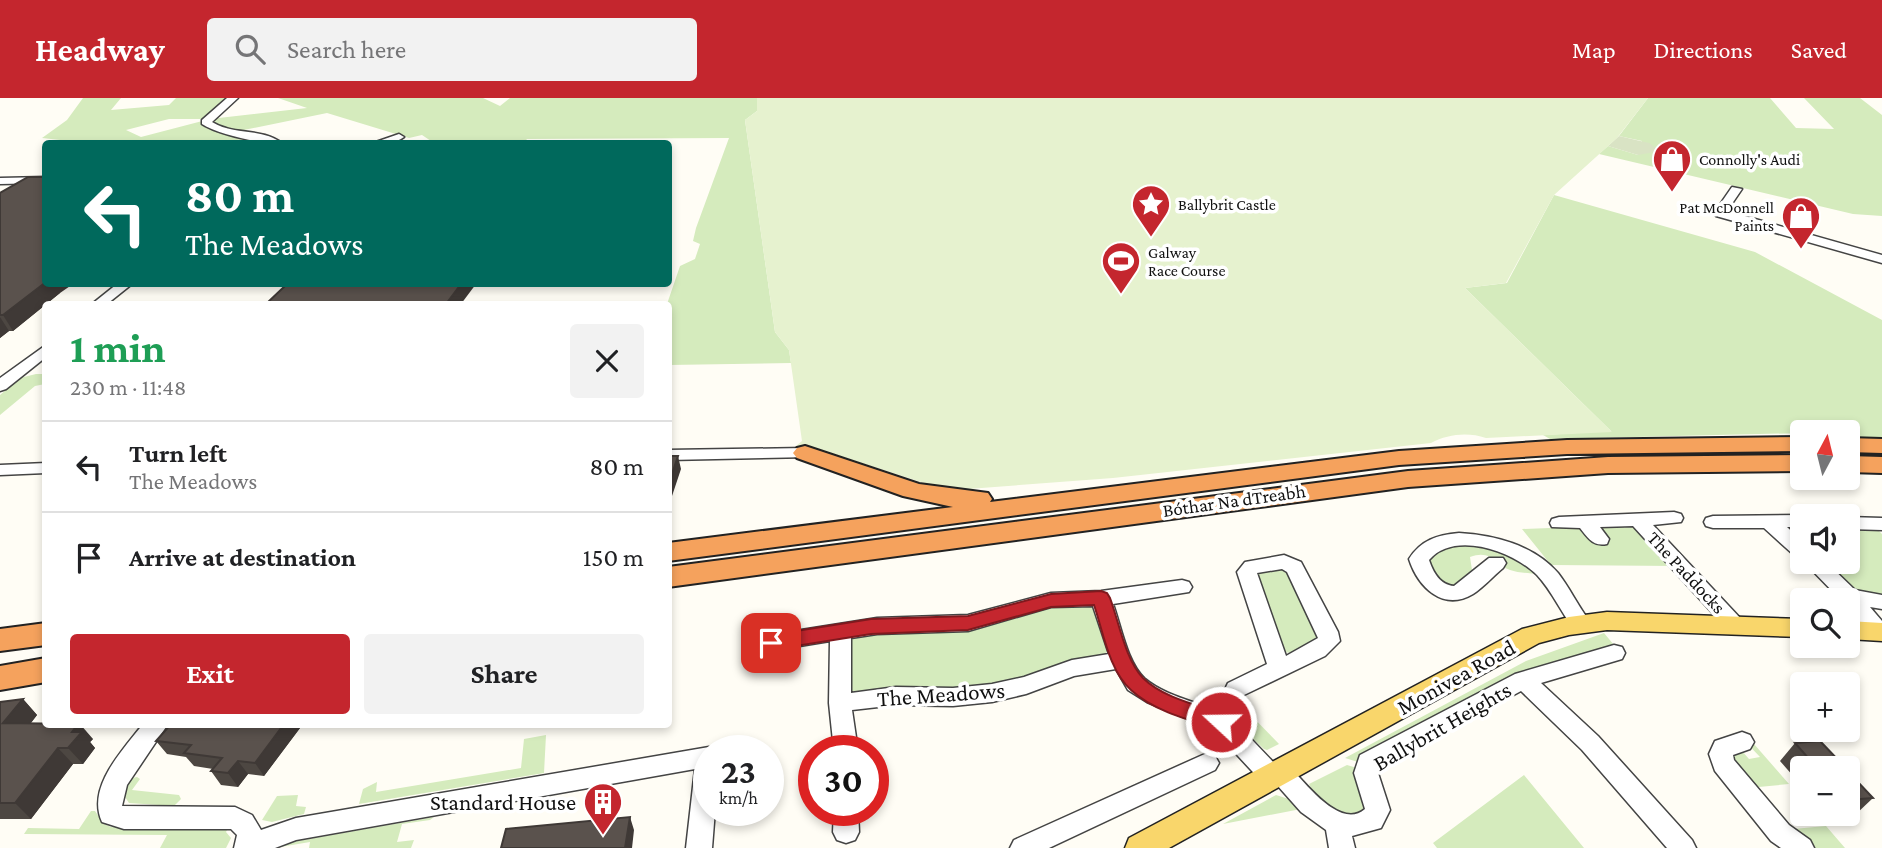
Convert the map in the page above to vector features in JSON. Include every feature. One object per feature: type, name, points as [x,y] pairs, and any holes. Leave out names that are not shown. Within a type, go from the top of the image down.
[{"type":"highway","name":"Bóthar Na dTreabh","points":[[672,551],[1344,463],[1471,452],[1616,445],[1790,444]]},
{"type":"highway","points":[[1860,445],[1882,446]]},
{"type":"highway","points":[[805,453],[838,462],[912,491],[951,499],[973,500],[1085,489],[1133,491]]},
{"type":"highway","name":"Bóthar Na dTreabh","points":[[672,576],[1408,479],[1620,465],[1790,463]]},
{"type":"highway","points":[[1860,464],[1882,465]]},
{"type":"highway","points":[[0,640],[42,635]]},
{"type":"highway","points":[[0,667],[42,662]]},
{"type":"highway","points":[[0,678],[42,671]]},
{"type":"main road","name":"Monivea Road","points":[[1140,848],[1531,636],[1581,624],[1632,620],[1790,627]]},
{"type":"main road","points":[[1860,631],[1881,632]]},
{"type":"street","points":[[233,98],[206,122],[217,130],[267,136],[272,140]]},
{"type":"street","points":[[389,140],[399,137]]},
{"type":"street","points":[[0,181],[42,180]]},
{"type":"street","points":[[1736,189],[1720,213],[1823,240],[1882,259]]},
{"type":"street","points":[[103,301],[121,287]]},
{"type":"street","points":[[0,386],[42,352]]},
{"type":"street","points":[[672,455],[805,453]]},
{"type":"street","points":[[0,470],[42,468]]},
{"type":"street","name":"The Paddocks","points":[[1559,523],[1674,518]]},
{"type":"street","name":"The Paddocks","points":[[1638,520],[1735,625]]},
{"type":"street","points":[[1713,522],[1790,521]]},
{"type":"street","points":[[1585,522],[1600,539]]},
{"type":"street","points":[[1769,522],[1790,540]]},
{"type":"street","points":[[1860,523],[1882,524]]},
{"type":"street","points":[[1496,563],[1467,588],[1450,593],[1442,592],[1432,584],[1419,559],[1432,547],[1456,540],[1479,541],[1511,550],[1543,570],[1581,624]]},
{"type":"street","points":[[1221,722],[1232,692],[1327,644],[1330,638],[1296,569],[1284,562],[1252,566],[1247,572],[1279,668]]},
{"type":"street","points":[[1826,574],[1841,588]]},
{"type":"street","points":[[763,644],[877,626],[968,623],[1051,600],[1101,598],[1182,587]]},
{"type":"street","points":[[1101,598],[1122,660],[1133,680],[1147,692],[1221,722],[1276,775]]},
{"type":"street","points":[[1860,598],[1882,602]]},
{"type":"street","points":[[1860,608],[1881,632]]},
{"type":"street","points":[[841,633],[840,703],[844,735]]},
{"type":"street","name":"Ballybrit Heights","points":[[1276,775],[1323,815],[1340,837],[1375,817],[1376,800],[1366,773],[1368,762],[1523,680],[1614,653]]},
{"type":"street","name":"The Meadows","points":[[840,703],[896,696],[953,697],[992,693],[1026,685],[1072,668],[1122,660]]},
{"type":"street","name":"Ballybrit Heights","points":[[1523,680],[1590,743],[1683,848]]},
{"type":"street","points":[[154,728],[112,788],[107,801],[111,814],[124,818],[235,818],[245,823],[250,831],[249,846],[296,829],[693,760]]},
{"type":"street","points":[[1742,742],[1723,748],[1721,754],[1724,764],[1780,833],[1801,848]]},
{"type":"street","points":[[1023,848],[1207,763]]},
{"type":"street","points":[[699,848],[701,826]]},
{"type":"green space","points":[[83,98],[121,98],[111,110],[169,105],[176,98],[229,98],[202,119],[169,119],[126,130],[141,137],[210,119],[307,108],[278,98],[483,98],[500,106],[510,98],[757,98],[757,111],[745,120],[775,332],[789,350],[791,363],[672,365],[672,301],[668,301],[680,266],[695,259],[700,244],[693,241],[696,228],[729,138],[430,140],[422,135],[409,138],[327,113],[224,134],[266,140],[42,138],[67,120]]},
{"type":"green space","name":"Galway Race Course","points":[[757,98],[1648,98],[1617,138],[1554,195],[1506,283],[1465,288],[1612,432],[1486,438],[1458,435],[1431,443],[1113,478],[955,490],[796,446],[802,441],[789,350],[775,332],[745,120],[757,111]]},
{"type":"green space","points":[[1648,98],[1770,98],[1796,128],[1834,129],[1804,98],[1860,98],[1882,115],[1882,216],[1853,214],[1599,154],[1608,146],[1638,155],[1642,141],[1619,136]]},
{"type":"green space","points":[[1619,136],[1649,143],[1660,151],[1638,155],[1608,146]]},
{"type":"green space","points":[[1554,195],[1755,252],[1882,320],[1882,438],[1860,437],[1860,420],[1790,420],[1790,433],[1550,439],[1543,435],[1611,431],[1465,288],[1507,283]]},
{"type":"green space","points":[[42,374],[42,385],[35,386],[0,415],[0,395],[20,378]]},
{"type":"green space","points":[[1601,526],[1638,528],[1676,566],[1551,565],[1522,529],[1600,529]]},
{"type":"green space","points":[[1860,528],[1877,529],[1882,534],[1882,599],[1860,591],[1860,588],[1853,588],[1836,574],[1860,574]]},
{"type":"green space","points":[[1457,545],[1480,546],[1500,552],[1538,574],[1513,571],[1488,556],[1477,555],[1470,557],[1472,570],[1454,587],[1437,582],[1427,558],[1434,551]]},
{"type":"green space","points":[[1285,567],[1323,636],[1291,653],[1284,652],[1252,573]]},
{"type":"green space","points":[[1070,602],[1091,604],[1094,608],[1109,648],[1104,656],[990,687],[855,693],[851,690],[848,641],[852,637]]},
{"type":"green space","points":[[1604,633],[1614,645],[1521,672],[1364,755],[1358,762],[1345,758],[1526,661]]},
{"type":"green space","points":[[1240,704],[1279,744],[1264,749],[1235,723],[1234,715]]},
{"type":"green space","points":[[546,735],[544,773],[359,804],[363,789],[377,782],[376,792],[521,768],[524,739]]},
{"type":"green space","points":[[1740,736],[1747,736],[1789,784],[1748,788],[1731,761],[1732,756],[1742,751],[1749,759],[1760,757]]},
{"type":"green space","points":[[1347,765],[1357,768],[1368,810],[1338,819],[1314,794],[1309,784]]},
{"type":"green space","points":[[1524,775],[1584,848],[1437,848],[1433,843]]},
{"type":"green space","points":[[132,778],[140,779],[132,790],[179,795],[181,799],[174,806],[129,803],[123,794]]},
{"type":"green space","points":[[298,795],[296,806],[306,807],[304,814],[272,822],[262,820],[277,796]]},
{"type":"green space","points":[[1276,795],[1292,800],[1301,809],[1223,824]]},
{"type":"green space","points":[[91,811],[95,811],[104,824],[111,827],[228,828],[226,832],[231,838],[226,848],[160,848],[167,835],[24,834],[28,828],[79,829]]},
{"type":"green space","points":[[434,817],[402,824],[397,842],[414,840],[411,848],[309,848],[310,842],[274,848],[292,842]]},
{"type":"green space","points":[[1826,826],[1845,848],[1809,848],[1782,830]]},
{"type":"building","points":[[28,177],[42,177],[42,285],[3,315],[0,315],[0,193]]},
{"type":"building","points":[[284,287],[459,287],[448,301],[269,301]]},
{"type":"building","points":[[672,456],[678,456],[672,474]]},
{"type":"building","points":[[23,699],[3,723],[42,724],[42,728],[75,728],[72,732],[82,732],[68,748],[58,748],[15,803],[0,803],[0,702]]},
{"type":"building","points":[[167,728],[281,728],[255,763],[238,761],[228,773],[211,771],[222,758],[184,753],[191,745],[156,741]]},
{"type":"building","points":[[1821,742],[1834,756],[1806,756],[1795,743]]},
{"type":"building","points":[[1860,784],[1873,798],[1860,799]]},
{"type":"building","points":[[630,817],[625,848],[501,848],[506,829]]},
{"type":"place","name":"Connolly's Audi","points":[[1672,193]]},
{"type":"place","name":"Ballybrit Castle","points":[[1151,238]]},
{"type":"place","name":"Pat McDonnell Paints","points":[[1801,250]]},
{"type":"place","name":"Galway Race Course","points":[[1121,295]]},
{"type":"place","name":"Standard House","points":[[603,836]]},
{"type":"route","points":[[771,643],[871,626],[968,623],[999,617],[1051,600],[1101,598],[1122,660],[1136,684],[1155,696],[1221,722]]}]
